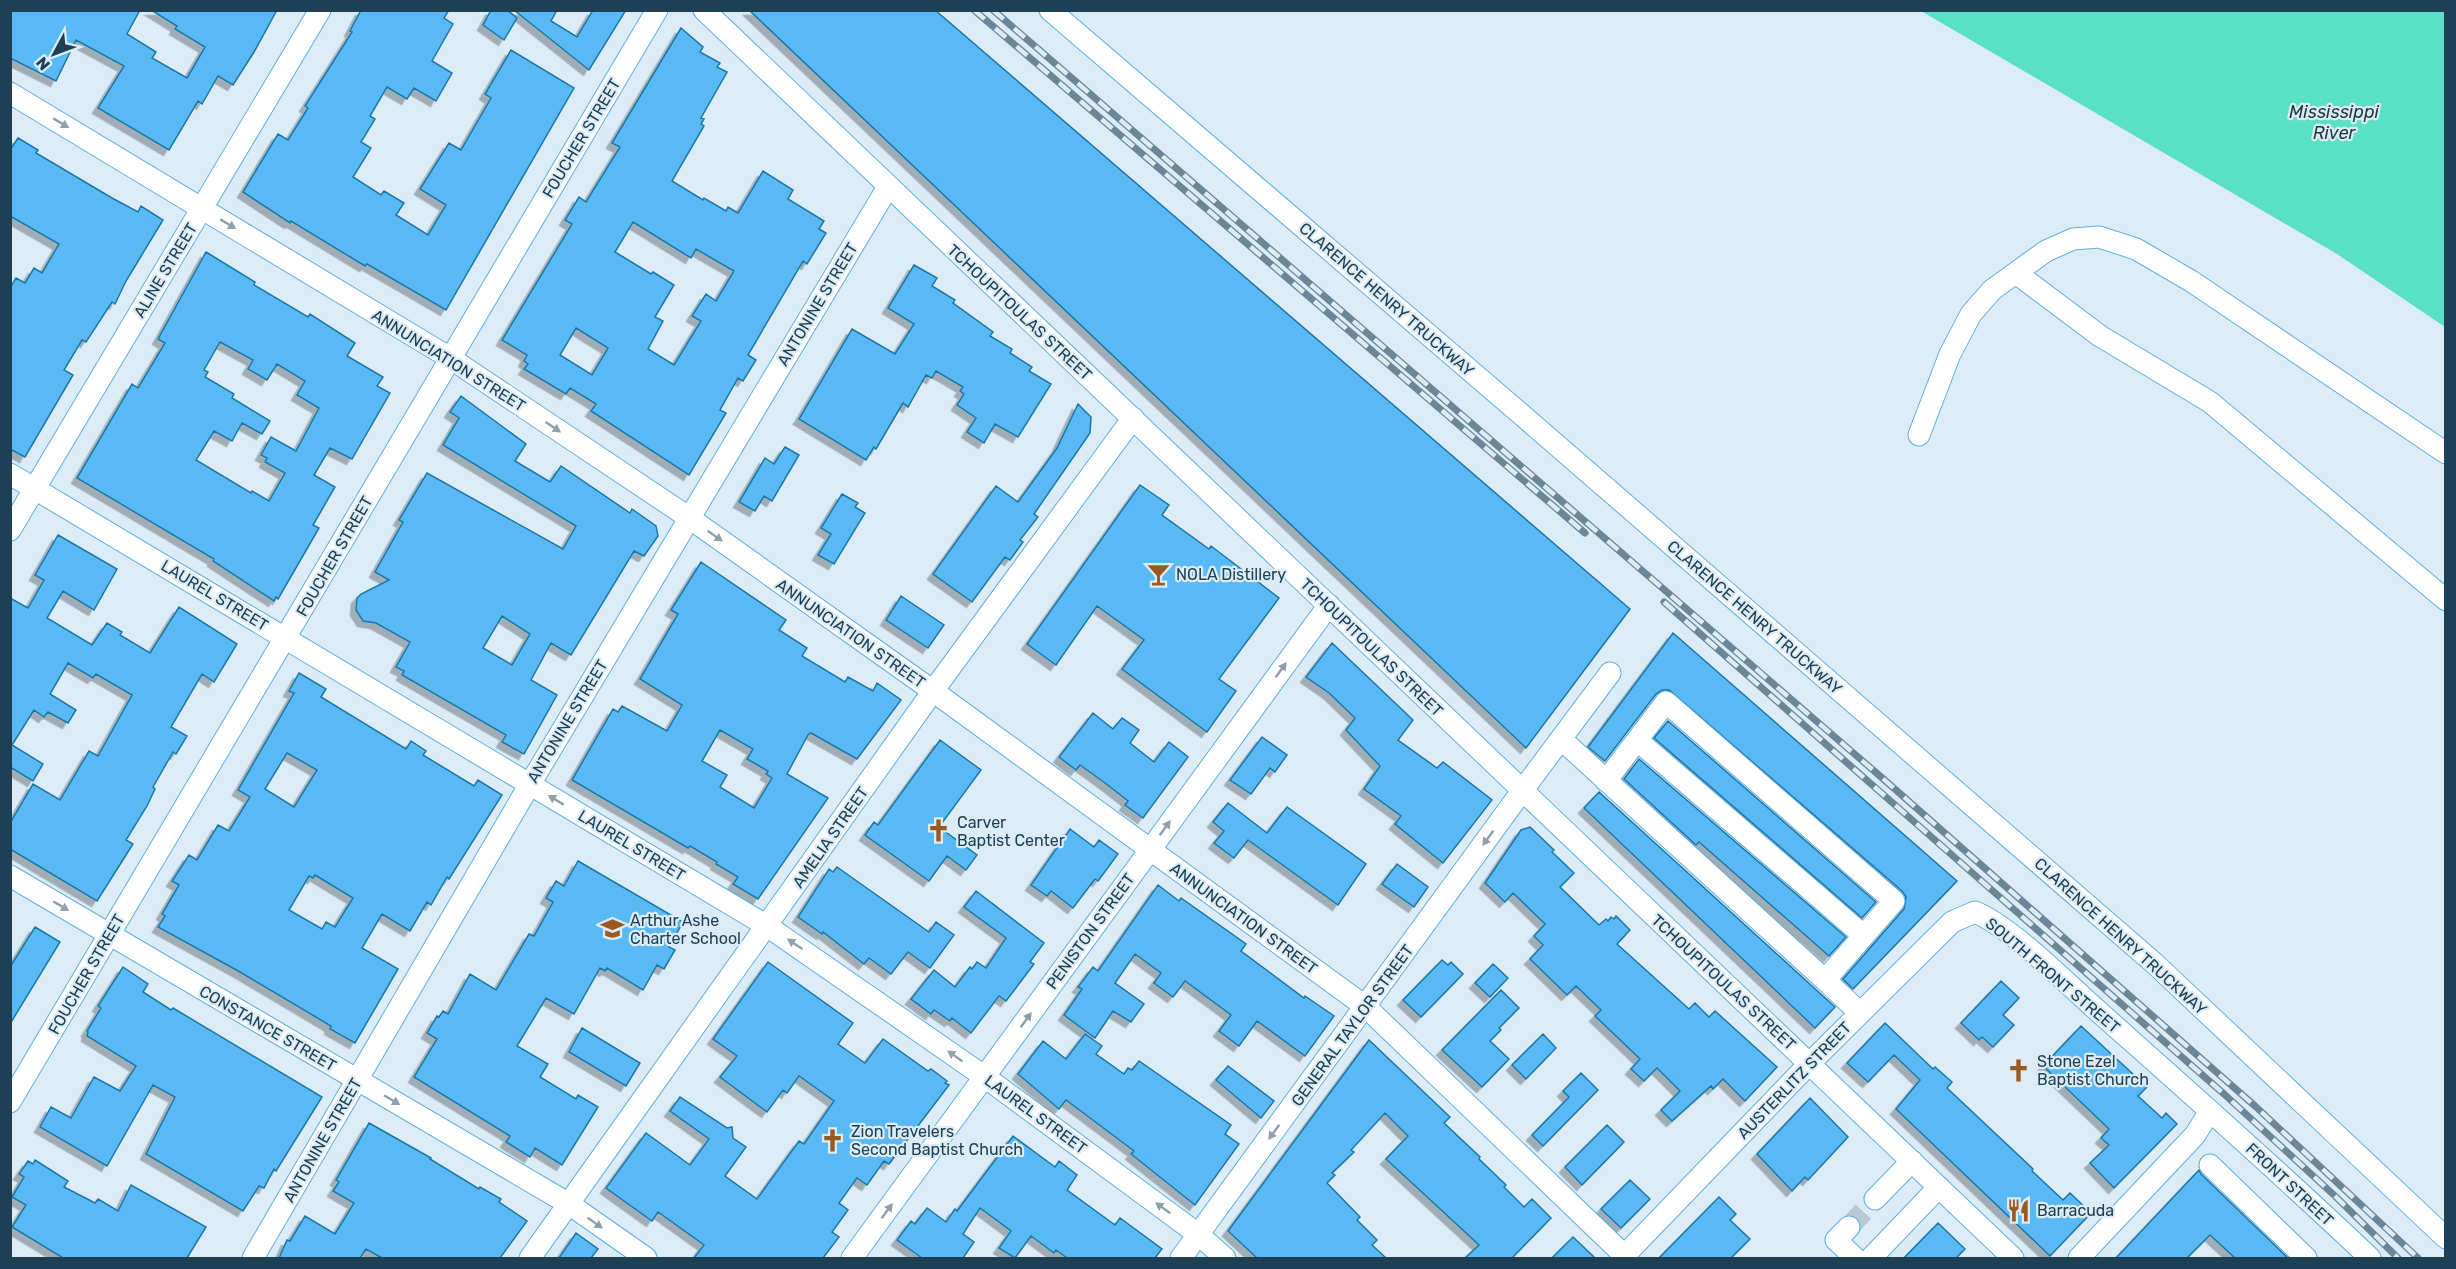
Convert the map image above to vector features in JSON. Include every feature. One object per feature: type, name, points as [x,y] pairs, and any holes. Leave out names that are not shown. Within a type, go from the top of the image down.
[{"type":"street","name":"ALINE STREET","points":[[10,530],[320,10]]},
{"type":"street","name":"FOUCHER STREET","points":[[10,1102],[657,10]]},
{"type":"street","name":"TCHOUPITOULAS STREET","points":[[704,10],[2013,1258]]},
{"type":"street","name":"CLARENCE HENRY TRUCKWAY","points":[[1050,10],[1522,415],[2154,963],[2445,1238]]},
{"type":"street","name":"ANNUNCIATION STREET","points":[[10,93],[450,358],[688,517],[933,691],[1366,1007],[1624,1258]]},
{"type":"street","name":"ANTONINE STREET","points":[[253,1258],[688,517],[888,187]]},
{"type":"street","points":[[1918,435],[1950,354],[1971,314],[1992,290],[2046,251],[2073,238],[2099,237],[2136,249],[2191,281],[2445,453]]},
{"type":"street","points":[[2016,273],[2100,336],[2210,402],[2445,600]]},
{"type":"street","name":"AMELIA STREET","points":[[530,1258],[933,691],[1132,418]]},
{"type":"street","name":"LAUREL STREET","points":[[10,474],[767,926],[985,1077],[1198,1234],[1225,1258]]},
{"type":"street","name":"PENISTON STREET","points":[[852,1258],[1329,605]]},
{"type":"street","name":"GENERAL TAYLOR STREET","points":[[1181,1258],[1610,674]]},
{"type":"street","points":[[1606,781],[1666,702],[1894,901],[1826,980]]},
{"type":"street","points":[[1561,739],[1860,1013]]},
{"type":"street","points":[[1637,740],[1864,936]]},
{"type":"street","name":"CONSTANCE STREET","points":[[10,876],[569,1204],[646,1258]]},
{"type":"street","name":"AUSTERLITZ STREET","points":[[1624,1258],[1860,1013],[1953,922],[1975,912]]},
{"type":"street","name":"SOUTH FRONT STREET","points":[[1975,912],[1992,919],[2016,939],[2210,1111]]},
{"type":"street","points":[[2079,1258],[2195,1135],[2210,1111]]},
{"type":"street","name":"FRONT STREET","points":[[2210,1111],[2370,1258]]},
{"type":"street","points":[[1875,1199],[1912,1161]]},
{"type":"street","points":[[2210,1165],[2306,1258]]},
{"type":"street","points":[[1870,1258],[1939,1187]]},
{"type":"street","points":[[1849,1227],[1836,1240],[1855,1258]]},
{"type":"water","name":"Mississippi River","points":[[1921,11],[2445,11],[2445,327],[2337,254]]},
{"type":"building","points":[[10,10],[140,10],[127,34],[156,52],[152,58],[187,78],[205,47],[175,29],[177,26],[151,10],[277,10],[233,85],[218,76],[202,104],[198,101],[169,150],[98,108],[124,66],[76,40],[56,81],[10,58]]},
{"type":"building","points":[[361,10],[449,10],[444,18],[453,24],[432,61],[452,73],[436,101],[414,88],[407,99],[387,87],[370,116],[375,119],[361,142],[371,148],[353,177],[381,195],[384,191],[404,203],[396,215],[428,235],[446,205],[420,189],[449,143],[461,150],[491,98],[485,94],[511,50],[574,88],[446,310],[367,264],[365,266],[291,221],[290,223],[243,192],[278,134],[288,140],[308,108],[305,106],[352,32],[350,31]]},
{"type":"building","points":[[491,10],[507,10],[517,18],[504,40],[483,25]]},
{"type":"building","points":[[514,10],[557,10],[551,21],[577,37],[593,10],[626,10],[589,70]]},
{"type":"building","points":[[749,10],[935,10],[1630,609],[1526,748]]},
{"type":"building","points":[[681,28],[703,47],[700,52],[720,63],[717,67],[727,72],[701,118],[704,119],[701,124],[704,126],[672,181],[703,200],[704,198],[726,211],[728,207],[738,213],[763,171],[793,190],[788,199],[824,221],[819,229],[826,233],[807,264],[803,261],[748,355],[756,360],[743,381],[738,378],[720,410],[726,413],[689,475],[591,411],[596,404],[570,388],[566,394],[524,369],[528,364],[524,361],[527,355],[502,340],[572,224],[565,220],[579,197],[586,202],[620,147],[612,143]],"holes":[[[633,222],[691,258],[696,249],[734,271],[716,301],[706,294],[692,316],[701,321],[674,365],[648,349],[663,321],[655,317],[674,285],[615,252]],[[576,328],[608,348],[592,375],[560,355]]]},
{"type":"building","points":[[18,138],[38,150],[36,153],[112,198],[138,212],[141,206],[163,220],[126,281],[115,304],[112,302],[86,342],[82,340],[64,370],[73,375],[25,457],[10,449],[10,288],[16,278],[25,283],[34,268],[42,273],[59,244],[10,216],[10,150]]},
{"type":"building","points":[[206,252],[255,282],[254,285],[308,317],[310,314],[355,343],[347,356],[383,377],[377,386],[390,393],[352,459],[330,448],[314,475],[335,487],[313,525],[319,528],[278,599],[276,597],[274,601],[213,561],[214,559],[77,478],[132,384],[138,388],[165,343],[158,339]],"holes":[[[220,342],[253,360],[248,369],[267,380],[277,364],[305,381],[297,395],[319,408],[296,451],[271,437],[261,455],[267,458],[265,462],[285,473],[269,501],[252,491],[251,493],[196,460],[214,431],[232,441],[242,423],[262,434],[270,421],[232,398],[234,394],[205,377],[208,372],[204,370]]]},
{"type":"building","points":[[914,265],[937,278],[932,286],[955,300],[953,303],[993,332],[990,336],[1012,349],[1010,353],[1032,367],[1029,371],[1051,384],[1018,437],[995,424],[984,443],[967,432],[976,418],[957,405],[964,394],[960,391],[963,387],[936,371],[932,378],[926,375],[908,407],[903,403],[876,449],[874,447],[866,460],[799,419],[852,329],[895,354],[914,324],[888,308]]},
{"type":"building","points":[[461,396],[526,444],[515,461],[550,482],[561,466],[630,513],[632,509],[656,526],[658,536],[644,556],[634,551],[571,655],[551,643],[531,680],[557,695],[524,754],[502,742],[506,735],[402,675],[404,671],[396,667],[410,642],[376,623],[363,621],[356,610],[357,598],[361,594],[389,580],[375,572],[403,522],[399,520],[427,473],[563,549],[576,526],[443,445],[459,418],[450,412]],"holes":[[[502,616],[530,634],[512,665],[483,648]]]},
{"type":"building","points":[[1078,404],[1091,417],[1090,433],[1034,514],[1038,517],[1020,540],[1023,542],[1010,560],[1005,557],[972,602],[933,574],[996,486],[1018,502],[1057,448]]},
{"type":"building","points":[[785,447],[799,455],[772,501],[764,496],[755,511],[739,502],[765,458],[774,464]]},
{"type":"building","points":[[1140,485],[1169,505],[1162,515],[1209,549],[1211,546],[1279,598],[1219,679],[1236,691],[1207,732],[1122,669],[1144,640],[1097,606],[1056,665],[1027,644]]},
{"type":"building","points":[[842,494],[858,503],[855,507],[865,513],[834,564],[818,555],[831,534],[821,528]]},
{"type":"building","points":[[58,535],[117,569],[94,610],[63,591],[47,618],[92,645],[107,623],[122,632],[120,635],[150,653],[179,607],[237,644],[214,682],[202,674],[171,727],[187,736],[176,754],[173,752],[153,787],[155,789],[147,806],[126,840],[133,844],[97,901],[10,849],[10,823],[33,784],[60,800],[89,751],[98,756],[132,695],[96,674],[93,678],[68,663],[50,694],[76,710],[68,723],[48,712],[44,717],[34,710],[12,745],[43,764],[33,781],[10,767],[10,598],[28,608],[44,580],[35,575]]},
{"type":"building","points":[[701,562],[786,620],[779,630],[807,648],[802,656],[845,682],[848,677],[873,691],[877,683],[901,700],[857,759],[811,733],[808,735],[787,774],[828,798],[758,899],[733,884],[738,877],[716,864],[717,862],[690,846],[688,848],[572,780],[613,709],[618,712],[622,706],[667,731],[682,705],[640,679],[678,614],[671,610]],"holes":[[[720,730],[753,749],[747,759],[768,771],[766,774],[772,778],[754,808],[720,787],[727,775],[702,761]]]},
{"type":"building","points":[[901,596],[944,625],[928,648],[886,620]]},
{"type":"building","points":[[1673,633],[1957,881],[1853,989],[1843,979],[1904,909],[1906,897],[1902,891],[1669,690],[1662,690],[1656,694],[1605,761],[1588,747]]},
{"type":"building","points":[[1332,643],[1413,720],[1398,740],[1437,768],[1443,762],[1492,800],[1443,863],[1395,824],[1401,816],[1364,789],[1380,766],[1346,730],[1355,718],[1329,693],[1306,677]]},
{"type":"building","points":[[299,673],[326,689],[321,697],[406,749],[411,741],[426,751],[423,755],[474,786],[478,780],[502,795],[449,879],[447,877],[431,905],[427,902],[410,931],[382,914],[362,948],[398,969],[355,1043],[330,1029],[331,1026],[240,972],[158,927],[165,916],[162,914],[179,885],[172,881],[189,855],[197,860],[218,825],[229,831],[250,797],[238,790],[294,693],[289,691]],"holes":[[[287,753],[317,770],[294,807],[265,789]],[[315,875],[353,898],[335,927],[326,922],[322,929],[289,910],[309,876],[313,878]]]},
{"type":"building","points":[[1093,713],[1113,729],[1122,718],[1139,730],[1130,743],[1154,762],[1169,742],[1188,757],[1143,818],[1125,805],[1128,801],[1105,783],[1080,765],[1076,770],[1059,757]]},
{"type":"building","points":[[1668,721],[1876,902],[1862,918],[1654,738]]},
{"type":"building","points":[[1262,737],[1287,755],[1275,772],[1270,768],[1251,794],[1230,780]]},
{"type":"building","points":[[940,740],[981,770],[939,827],[977,855],[966,870],[947,856],[929,881],[865,835],[874,822],[878,825]]},
{"type":"building","points":[[1639,759],[1846,937],[1829,956],[1699,842],[1696,845],[1624,779]]},
{"type":"building","points":[[1599,792],[1835,1007],[1815,1028],[1584,808]]},
{"type":"building","points":[[1228,803],[1267,833],[1287,807],[1366,864],[1338,905],[1248,840],[1234,858],[1214,843],[1224,831],[1213,822]]},
{"type":"building","points":[[1530,827],[1574,873],[1560,887],[1599,925],[1606,919],[1608,921],[1611,917],[1614,919],[1616,916],[1630,930],[1617,944],[1689,1009],[1695,1003],[1709,1017],[1715,1011],[1777,1067],[1745,1101],[1723,1079],[1713,1089],[1711,1086],[1672,1121],[1661,1110],[1680,1091],[1657,1068],[1644,1081],[1631,1069],[1640,1059],[1595,1016],[1601,1010],[1576,986],[1567,995],[1530,959],[1543,945],[1534,936],[1545,924],[1513,893],[1505,902],[1485,883],[1521,830]]},
{"type":"building","points":[[1070,829],[1094,847],[1099,840],[1118,854],[1098,881],[1095,879],[1073,908],[1051,891],[1047,896],[1031,885]]},
{"type":"building","points":[[578,861],[683,922],[669,947],[675,950],[664,969],[657,965],[643,990],[607,968],[605,971],[600,968],[574,1014],[546,998],[517,1046],[548,1064],[540,1077],[576,1099],[578,1095],[598,1107],[562,1165],[535,1148],[530,1157],[506,1142],[510,1136],[414,1077],[437,1039],[427,1033],[437,1016],[439,1017],[443,1011],[448,1014],[470,974],[496,990],[529,934],[534,936],[553,902],[546,898],[556,881],[564,886]]},
{"type":"building","points":[[1397,864],[1428,887],[1414,907],[1382,884]]},
{"type":"building","points":[[837,867],[929,932],[936,922],[954,935],[930,968],[908,952],[891,974],[869,958],[864,964],[823,932],[822,934],[798,917],[829,869],[833,872]]},
{"type":"building","points":[[1158,885],[1179,901],[1181,898],[1246,944],[1241,951],[1304,998],[1305,996],[1334,1016],[1305,1056],[1257,1021],[1239,1046],[1219,1031],[1231,1015],[1185,981],[1173,997],[1154,983],[1161,973],[1135,954],[1115,983],[1144,1004],[1131,1022],[1113,1011],[1095,1038],[1064,1015],[1082,989],[1078,987],[1093,967],[1098,971]]},
{"type":"building","points":[[976,891],[1044,943],[1030,962],[1034,964],[1006,1001],[999,996],[971,1033],[952,1018],[950,1021],[934,1010],[931,1014],[911,999],[934,970],[955,987],[970,967],[972,969],[977,962],[986,968],[1006,938],[964,907]]},
{"type":"building","points":[[35,927],[60,942],[10,1024],[10,967]]},
{"type":"building","points":[[1442,960],[1448,965],[1451,962],[1463,974],[1421,1017],[1403,1000]]},
{"type":"building","points":[[768,962],[853,1023],[838,1044],[865,1063],[883,1039],[928,1071],[931,1069],[949,1085],[889,1164],[884,1161],[867,1185],[857,1178],[839,1203],[848,1210],[832,1232],[839,1237],[823,1258],[694,1258],[704,1245],[658,1212],[652,1221],[606,1188],[646,1133],[690,1165],[709,1139],[670,1111],[680,1097],[727,1128],[732,1127],[733,1138],[746,1147],[725,1176],[757,1199],[799,1141],[804,1144],[834,1101],[799,1076],[787,1093],[783,1090],[767,1112],[720,1077],[737,1056],[713,1039]]},
{"type":"building","points":[[1493,964],[1508,978],[1490,997],[1475,983]]},
{"type":"building","points":[[123,967],[148,984],[143,992],[322,1097],[276,1171],[274,1169],[264,1188],[259,1186],[243,1211],[146,1154],[175,1097],[153,1085],[107,1166],[40,1127],[51,1107],[71,1118],[94,1077],[120,1091],[136,1066],[87,1036],[87,1031],[101,1008],[98,1006]]},
{"type":"building","points":[[2001,981],[2019,998],[2003,1015],[2014,1025],[1993,1047],[1982,1037],[1979,1040],[1961,1023]]},
{"type":"building","points":[[1501,990],[1519,1008],[1499,1028],[1501,1030],[1490,1041],[1509,1059],[1482,1087],[1442,1050]]},
{"type":"building","points":[[1885,1023],[1933,1069],[1935,1067],[1952,1082],[1947,1088],[2063,1200],[2070,1193],[2091,1213],[2050,1256],[1896,1109],[1920,1080],[1894,1055],[1868,1082],[1847,1063]]},
{"type":"building","points":[[2081,1026],[2147,1087],[2138,1096],[2162,1118],[2166,1113],[2177,1124],[2114,1188],[2090,1163],[2109,1145],[2101,1138],[2109,1129],[2043,1066]]},
{"type":"building","points":[[582,1028],[640,1063],[626,1086],[569,1052]]},
{"type":"building","points":[[1085,1034],[1102,1046],[1096,1054],[1124,1074],[1128,1068],[1132,1070],[1139,1061],[1231,1125],[1225,1134],[1239,1144],[1195,1205],[1131,1154],[1134,1151],[1066,1100],[1059,1109],[1018,1074],[1043,1041],[1066,1059]]},
{"type":"building","points":[[1543,1034],[1556,1048],[1526,1079],[1512,1065]]},
{"type":"building","points":[[1369,1040],[1450,1117],[1444,1123],[1480,1157],[1479,1159],[1506,1185],[1504,1187],[1524,1207],[1532,1199],[1551,1218],[1512,1258],[1465,1258],[1479,1245],[1386,1159],[1408,1136],[1385,1113],[1351,1150],[1354,1152],[1332,1173],[1335,1175],[1327,1183],[1360,1217],[1357,1220],[1377,1240],[1372,1245],[1386,1258],[1257,1258],[1228,1231]]},
{"type":"building","points":[[1228,1066],[1274,1101],[1261,1118],[1216,1080]]},
{"type":"building","points":[[1581,1073],[1598,1090],[1543,1146],[1532,1135],[1569,1097],[1563,1091]]},
{"type":"building","points":[[1810,1098],[1848,1137],[1808,1180],[1805,1177],[1792,1191],[1757,1154]]},
{"type":"building","points":[[369,1123],[431,1158],[479,1189],[480,1187],[501,1199],[499,1202],[527,1221],[500,1258],[382,1258],[366,1249],[360,1258],[279,1258],[287,1240],[290,1241],[305,1216],[335,1234],[354,1203],[333,1191],[339,1182],[336,1180]]},
{"type":"building","points":[[1607,1125],[1624,1142],[1582,1185],[1565,1167]]},
{"type":"building","points":[[1013,1136],[1055,1167],[1059,1161],[1077,1175],[1067,1190],[1115,1225],[1120,1218],[1162,1249],[1155,1258],[1067,1258],[1056,1250],[1054,1253],[1031,1236],[1015,1258],[999,1248],[1011,1231],[980,1208],[963,1234],[974,1242],[963,1258],[922,1258],[897,1240],[911,1221],[915,1224],[927,1208],[946,1222],[955,1209],[957,1211]]},
{"type":"building","points":[[35,1160],[68,1181],[64,1187],[95,1203],[98,1199],[118,1211],[131,1185],[206,1227],[187,1258],[63,1258],[12,1227],[26,1205],[12,1197],[24,1177],[19,1174],[28,1161],[33,1164]]},
{"type":"building","points":[[2199,1170],[2288,1258],[2235,1258],[2210,1235],[2187,1258],[2116,1258]]},
{"type":"building","points":[[1630,1180],[1650,1199],[1621,1228],[1601,1209]]},
{"type":"building","points":[[1719,1197],[1736,1214],[1730,1220],[1750,1239],[1731,1258],[1659,1258]]},
{"type":"building","points":[[1938,1223],[1965,1249],[1956,1258],[1904,1258]]},
{"type":"building","points":[[576,1233],[598,1249],[591,1258],[559,1258]]},
{"type":"building","points":[[1573,1237],[1595,1258],[1552,1258]]},
{"type":"tunnel","points":[[1849,1227],[1875,1199]]},
{"type":"railway","points":[[974,10],[1585,533]]},
{"type":"railway","points":[[993,10],[1880,776],[2255,1106],[2418,1258]]},
{"type":"railway","points":[[1664,602],[2224,1094],[2335,1196],[2398,1258]]},
{"type":"place","name":"NOLA Distillery","points":[[1158,574]]},
{"type":"place","name":"Carver Baptist Center","points":[[939,831]]},
{"type":"place","name":"Arthur Ashe Charter School","points":[[612,929]]},
{"type":"place","name":"Stone Ezel Baptist Church","points":[[2019,1070]]},
{"type":"place","name":"Zion Travelers Second Baptist Church","points":[[833,1140]]},
{"type":"place","name":"Barracuda","points":[[2019,1210]]}]
